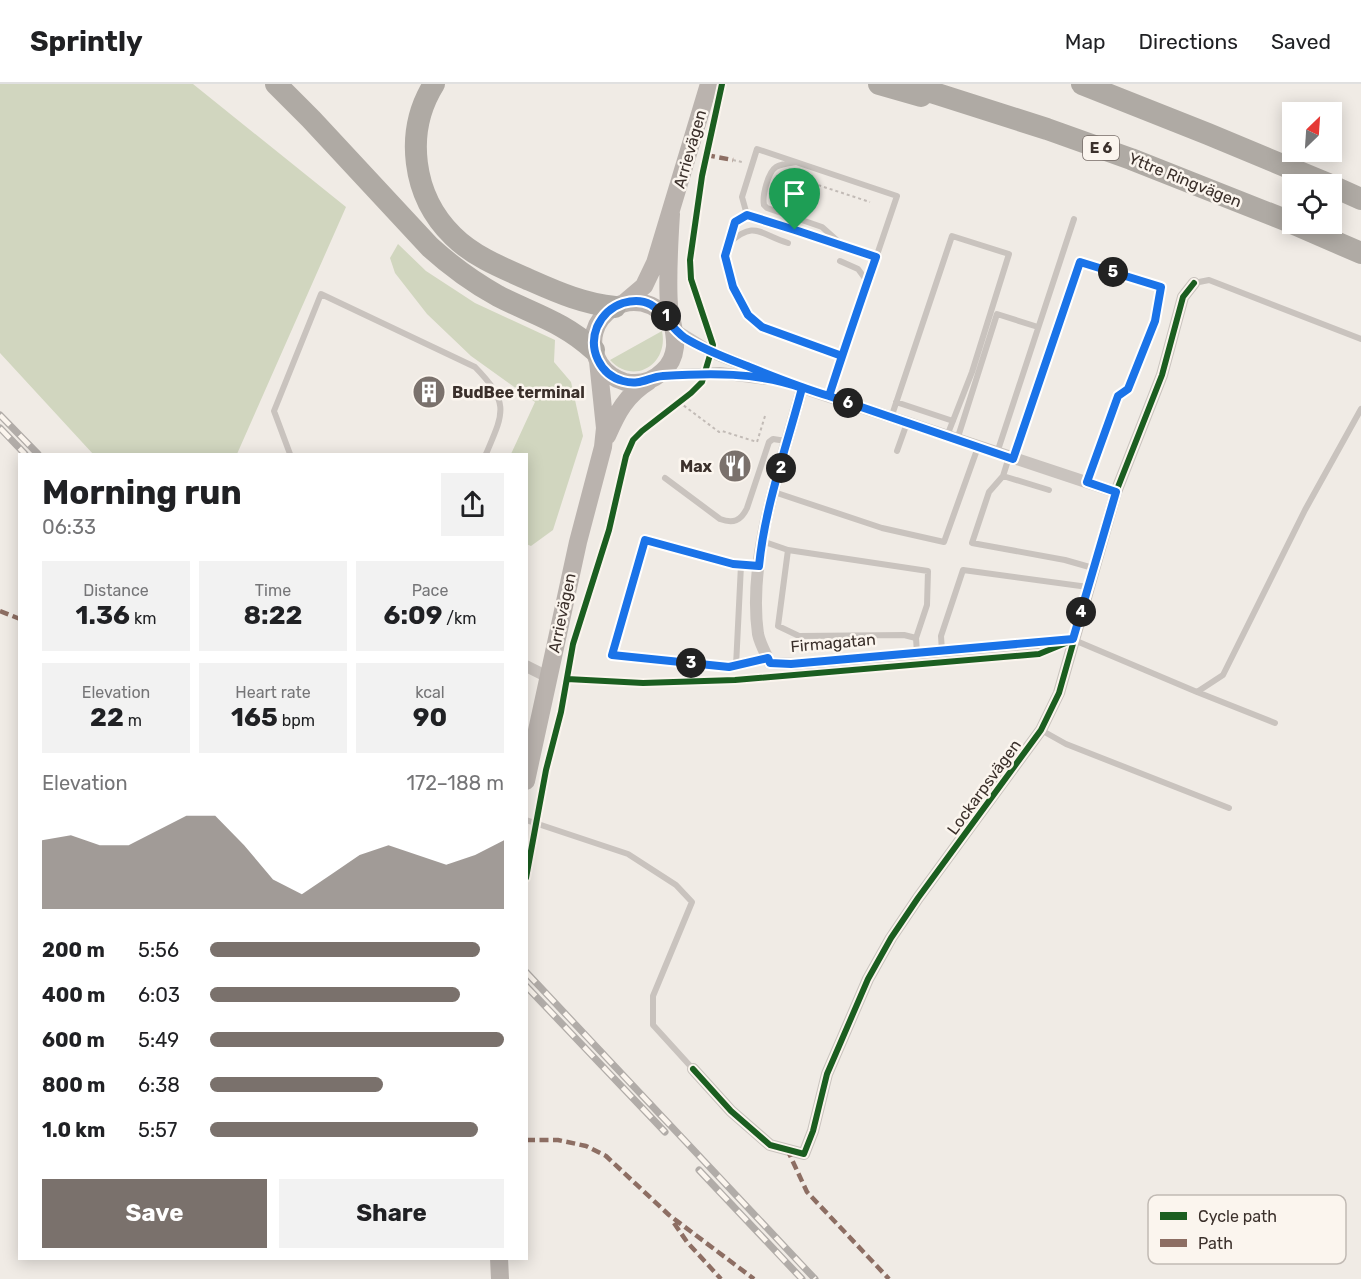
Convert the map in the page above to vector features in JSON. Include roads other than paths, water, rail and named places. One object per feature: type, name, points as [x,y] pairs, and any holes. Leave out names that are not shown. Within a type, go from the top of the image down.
[{"type":"highway","points":[[276,84],[430,247],[474,282],[560,324],[579,336],[596,355]]},
{"type":"highway","points":[[434,84],[417,126],[415,158],[425,193],[442,223],[453,236],[475,253],[514,273],[591,304],[620,305]]},
{"type":"highway","points":[[879,84],[1047,129]]},
{"type":"highway","name":"Yttre Ringvägen","points":[[906,84],[1047,129],[1131,159],[1282,219]]},
{"type":"highway","points":[[1082,84],[1303,174]]},
{"type":"highway","points":[[1342,190],[1361,199]]},
{"type":"highway","name":"Yttre Ringvägen","points":[[1318,234],[1361,253]]},
{"type":"main road","name":"Arrievägen","points":[[620,305],[639,292],[648,279],[671,214],[707,89]]},
{"type":"main road","name":"Arrievägen","points":[[671,214],[668,277],[673,327]]},
{"type":"main road","points":[[647,303],[666,316],[673,327],[675,350],[666,369],[654,378],[641,383],[621,381],[611,376],[596,355],[594,340],[600,321],[620,305],[647,303]]},
{"type":"main road","name":"Arrievägen","points":[[596,355],[605,428],[603,447]]},
{"type":"main road","name":"Arrievägen","points":[[528,771],[578,542],[603,447],[615,417],[626,399],[637,388],[654,378]]},
{"type":"main road","points":[[499,1260],[500,1279]]},
{"type":"street","name":"Lockarpsvägen","points":[[693,1069],[731,1111],[770,1144],[804,1154],[813,1131],[827,1074],[868,979],[891,938],[918,898],[1041,730],[1059,693],[1116,492],[1161,375],[1183,297],[1194,283]]},
{"type":"street","points":[[673,327],[711,352],[796,386]]},
{"type":"street","points":[[654,378],[720,373],[771,379],[829,396],[1116,492]]},
{"type":"street","name":"Firmagatan","points":[[796,386],[788,441],[762,541],[759,566],[756,604],[758,636],[770,663],[791,664],[1073,639]]},
{"type":"street","points":[[528,667],[548,676]]},
{"type":"lane","points":[[747,215],[742,197],[757,149],[897,196],[829,396]]},
{"type":"lane","points":[[796,162],[779,165],[773,169],[763,198],[764,205],[822,227],[842,246]]},
{"type":"lane","points":[[842,356],[762,327],[748,315],[733,287],[725,256],[735,222],[747,215],[876,257]]},
{"type":"lane","points":[[1074,219],[1038,327],[1003,476],[989,492],[972,543],[1065,560],[1093,568]]},
{"type":"lane","points":[[729,243],[743,231],[758,230],[788,243]]},
{"type":"lane","points":[[891,418],[952,236],[1009,254],[972,372],[953,421],[952,438]]},
{"type":"lane","points":[[840,261],[858,269],[867,281]]},
{"type":"lane","points":[[1006,456],[1080,262],[1161,287],[1155,321],[1128,389],[1118,396],[1087,482]]},
{"type":"lane","points":[[1194,283],[1209,280],[1361,339]]},
{"type":"lane","points":[[290,453],[274,411],[321,294],[475,368],[494,386],[501,404],[501,419],[486,453]]},
{"type":"lane","points":[[952,438],[997,314],[1038,327]]},
{"type":"lane","points":[[896,402],[953,421]]},
{"type":"lane","points":[[1197,692],[1223,675],[1305,510],[1361,409]]},
{"type":"lane","points":[[897,451],[907,423]]},
{"type":"lane","points":[[665,478],[720,519],[728,522],[735,521],[742,517],[747,508],[769,442],[773,439],[788,441]]},
{"type":"lane","points":[[774,492],[882,528],[944,542],[978,447]]},
{"type":"lane","points":[[1003,476],[1049,490]]},
{"type":"lane","points":[[759,566],[733,564],[645,540],[612,655],[729,667],[768,658]]},
{"type":"lane","points":[[762,541],[788,550],[928,571],[927,605],[916,638],[917,653]]},
{"type":"lane","points":[[788,550],[778,626],[798,636],[904,635],[916,638]]},
{"type":"lane","points":[[736,666],[741,565]]},
{"type":"lane","points":[[942,651],[941,636],[963,570],[1088,587]]},
{"type":"lane","points":[[1073,639],[1275,723]]},
{"type":"lane","name":"Lockarpsvägen","points":[[1041,730],[1066,744],[1229,808]]},
{"type":"lane","points":[[528,821],[628,854],[676,885],[692,902],[653,996],[653,1025],[693,1069]]},
{"type":"railway","points":[[0,415],[37,453]]},
{"type":"railway","points":[[0,428],[24,453]]},
{"type":"railway","points":[[528,974],[815,1279]]},
{"type":"railway","points":[[528,988],[665,1132]]},
{"type":"railway","points":[[699,1170],[802,1279]]},
{"type":"place","name":"BudBee terminal","points":[[429,392]]},
{"type":"place","name":"Max","points":[[735,466]]}]
